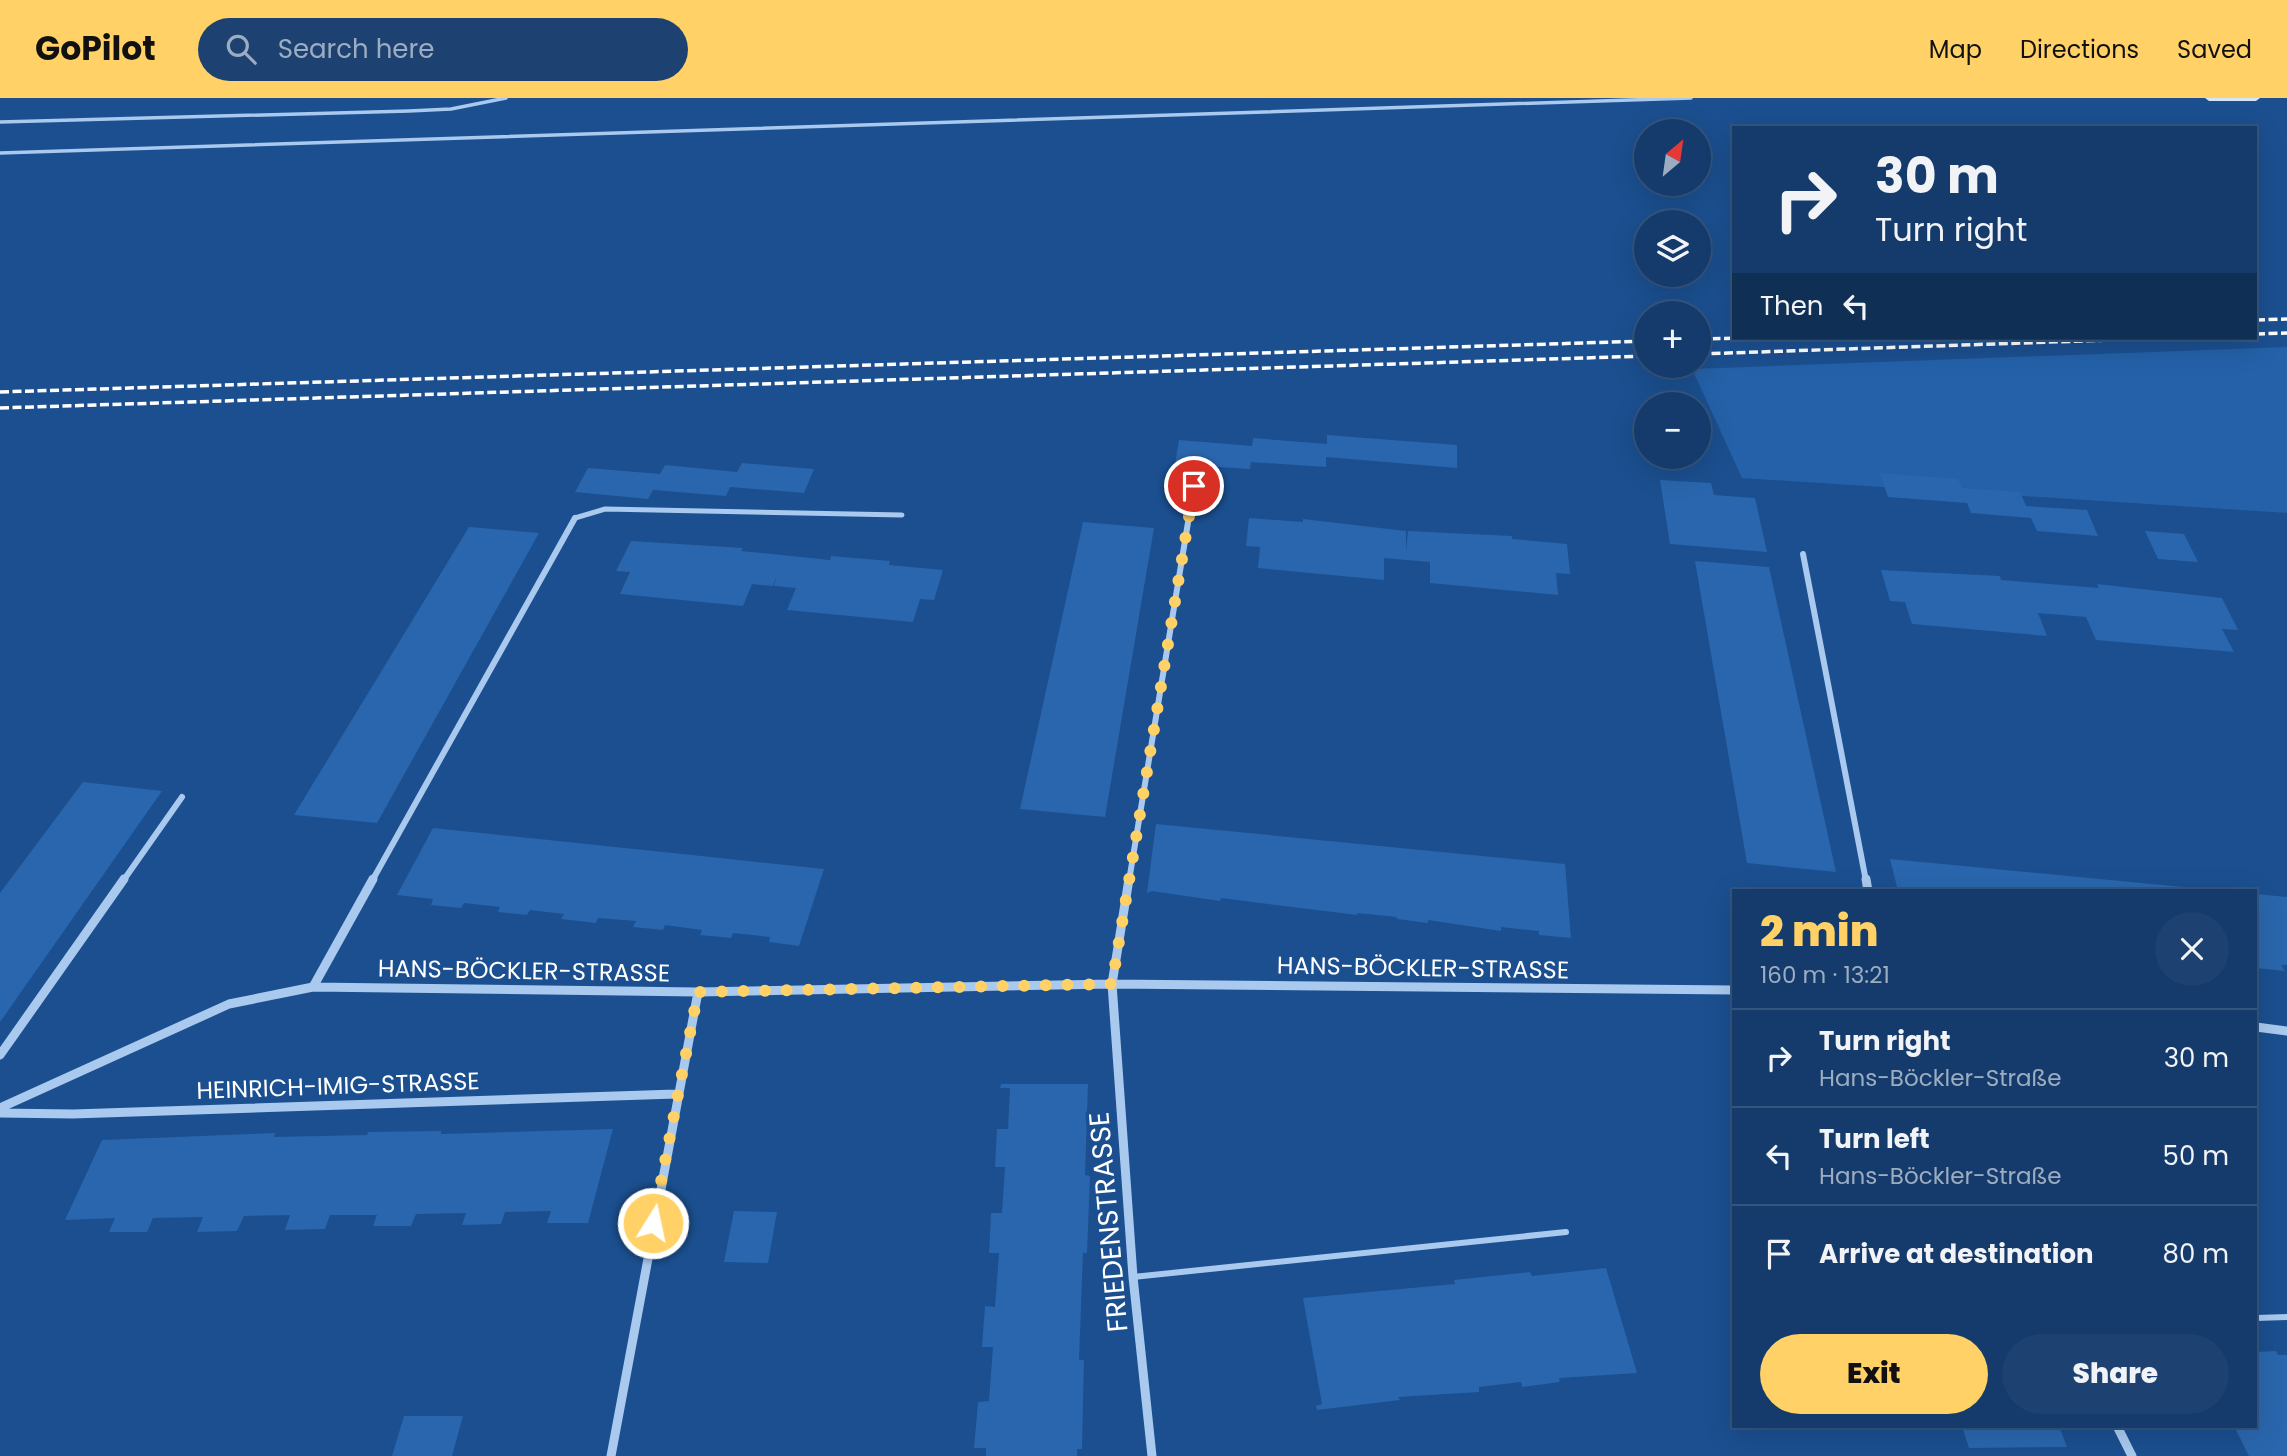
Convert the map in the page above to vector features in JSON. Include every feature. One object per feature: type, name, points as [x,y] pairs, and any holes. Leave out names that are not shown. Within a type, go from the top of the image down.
[{"type":"main road","points":[[2209,98],[2256,98]]},
{"type":"street","points":[[1112,984],[1194,486]]},
{"type":"street","points":[[313,987],[575,518]]},
{"type":"street","points":[[1803,554],[1868,889]]},
{"type":"street","points":[[0,1055],[182,797]]},
{"type":"street","name":"HANS-BÖCKLER-STRASSE","points":[[0,1111],[229,1004],[313,987],[698,992],[1112,984],[1732,990]]},
{"type":"street","name":"FRIEDENSTRASSE","points":[[1112,984],[1133,1276],[1152,1456]]},
{"type":"street","points":[[611,1456],[676,1094],[698,992]]},
{"type":"street","points":[[2257,1027],[2287,1031]]},
{"type":"street","name":"HEINRICH-IMIG-STRASSE","points":[[0,1111],[86,1113],[676,1094]]},
{"type":"street","points":[[2118,1428],[2132,1456]]},
{"type":"lane","points":[[0,122],[452,109],[506,98]]},
{"type":"lane","points":[[0,153],[1691,98]]},
{"type":"lane","points":[[575,518],[605,509],[902,515]]},
{"type":"lane","points":[[1133,1276],[1566,1232]]},
{"type":"lane","points":[[2257,1318],[2287,1317]]},
{"type":"shaded area","points":[[2287,347],[2287,513],[1742,478],[1711,410],[1711,392],[1703,392],[1696,378],[1711,378],[1711,368]]},
{"type":"building","points":[[1327,435],[1457,445],[1457,468],[1326,457],[1326,467],[1251,462],[1250,469],[1175,464],[1179,440],[1252,446],[1253,438],[1327,444]]},
{"type":"building","points":[[742,463],[814,469],[804,493],[730,487],[726,496],[653,490],[648,499],[575,492],[588,468],[660,474],[665,465],[737,472]]},
{"type":"building","points":[[1880,473],[1958,479],[1962,488],[2020,492],[2026,506],[2087,510],[2098,536],[2037,531],[2031,518],[1971,513],[1967,503],[1888,497]]},
{"type":"building","points":[[1660,480],[1711,483],[1714,495],[1755,498],[1767,552],[1670,544]]},
{"type":"building","points":[[1249,518],[1303,522],[1303,519],[1406,531],[1406,551],[1408,531],[1512,536],[1512,539],[1567,544],[1570,574],[1556,573],[1558,595],[1430,583],[1430,562],[1384,558],[1384,580],[1258,568],[1260,547],[1246,546]]},
{"type":"building","points":[[1083,522],[1154,528],[1105,817],[1020,809]]},
{"type":"building","points":[[469,527],[539,533],[377,823],[294,815]]},
{"type":"building","points":[[2145,531],[2184,534],[2198,562],[2158,559]]},
{"type":"building","points":[[631,541],[743,548],[741,551],[830,560],[831,556],[890,561],[889,565],[943,570],[934,600],[920,599],[913,622],[787,610],[796,588],[774,586],[777,575],[773,586],[752,584],[743,606],[620,594],[630,572],[616,571]]},
{"type":"building","points":[[1695,561],[1769,567],[1836,872],[1747,863]]},
{"type":"building","points":[[1881,570],[2000,576],[2001,580],[2099,588],[2097,584],[2222,598],[2238,630],[2222,629],[2234,652],[2096,640],[2086,617],[2038,613],[2047,636],[1912,624],[1905,602],[1890,601]]},
{"type":"building","points":[[83,782],[162,791],[0,1022],[0,893]]},
{"type":"building","points":[[1156,824],[1565,864],[1571,938],[1539,935],[1539,931],[1501,927],[1501,931],[1428,920],[1428,923],[1397,917],[1357,915],[1221,898],[1220,901],[1152,891],[1147,893]]},
{"type":"building","points":[[433,828],[824,869],[799,946],[769,942],[770,937],[733,933],[731,938],[700,935],[702,930],[665,925],[663,930],[633,927],[636,921],[598,918],[596,923],[561,919],[564,914],[530,910],[527,915],[498,912],[500,907],[464,903],[461,908],[431,905],[433,899],[397,895]]},
{"type":"building","points":[[1890,859],[2204,889],[1898,889]]},
{"type":"building","points":[[2257,894],[2287,897],[2287,965],[2281,965],[2285,971],[2257,968]]},
{"type":"building","points":[[1001,1084],[1088,1084],[1085,1175],[1090,1176],[1087,1253],[1083,1253],[1079,1360],[1084,1360],[1082,1449],[1077,1449],[1077,1456],[986,1456],[986,1448],[974,1448],[978,1402],[989,1401],[993,1347],[982,1347],[985,1306],[995,1307],[999,1253],[989,1253],[991,1213],[1002,1213],[1005,1167],[995,1167],[997,1129],[1008,1129],[1010,1088],[1000,1088]]},
{"type":"building","points":[[613,1129],[588,1223],[547,1223],[551,1211],[505,1212],[501,1224],[462,1225],[466,1213],[416,1214],[411,1226],[373,1226],[377,1215],[330,1215],[325,1229],[285,1230],[290,1215],[244,1216],[237,1231],[197,1232],[203,1217],[153,1218],[147,1232],[109,1232],[115,1218],[65,1220],[102,1140],[275,1133],[274,1137],[367,1135],[368,1132],[441,1131],[441,1134]]},
{"type":"building","points":[[734,1211],[777,1212],[768,1263],[724,1262]]},
{"type":"building","points":[[1606,1268],[1637,1373],[1559,1378],[1560,1382],[1522,1387],[1521,1382],[1479,1387],[1479,1392],[1398,1397],[1400,1400],[1317,1410],[1316,1406],[1322,1404],[1303,1298],[1455,1284],[1454,1280],[1530,1272],[1532,1276]]},
{"type":"building","points":[[2276,1351],[2278,1355],[2287,1355],[2287,1456],[2249,1456],[2235,1428],[2257,1428],[2257,1352]]},
{"type":"building","points":[[404,1416],[463,1416],[452,1456],[392,1456]]},
{"type":"building","points":[[1963,1428],[2060,1428],[2067,1447],[1969,1448]]},
{"type":"railway","points":[[2257,320],[2287,319]]},
{"type":"railway","points":[[2257,334],[2287,333]]},
{"type":"railway","points":[[1711,339],[1732,338]]},
{"type":"railway","points":[[1711,354],[2111,340]]},
{"type":"railway","points":[[0,392],[1634,341]]},
{"type":"railway","points":[[0,408],[1634,356]]},
{"type":"route","points":[[653,1223],[698,992],[1112,984],[1194,486]]}]
